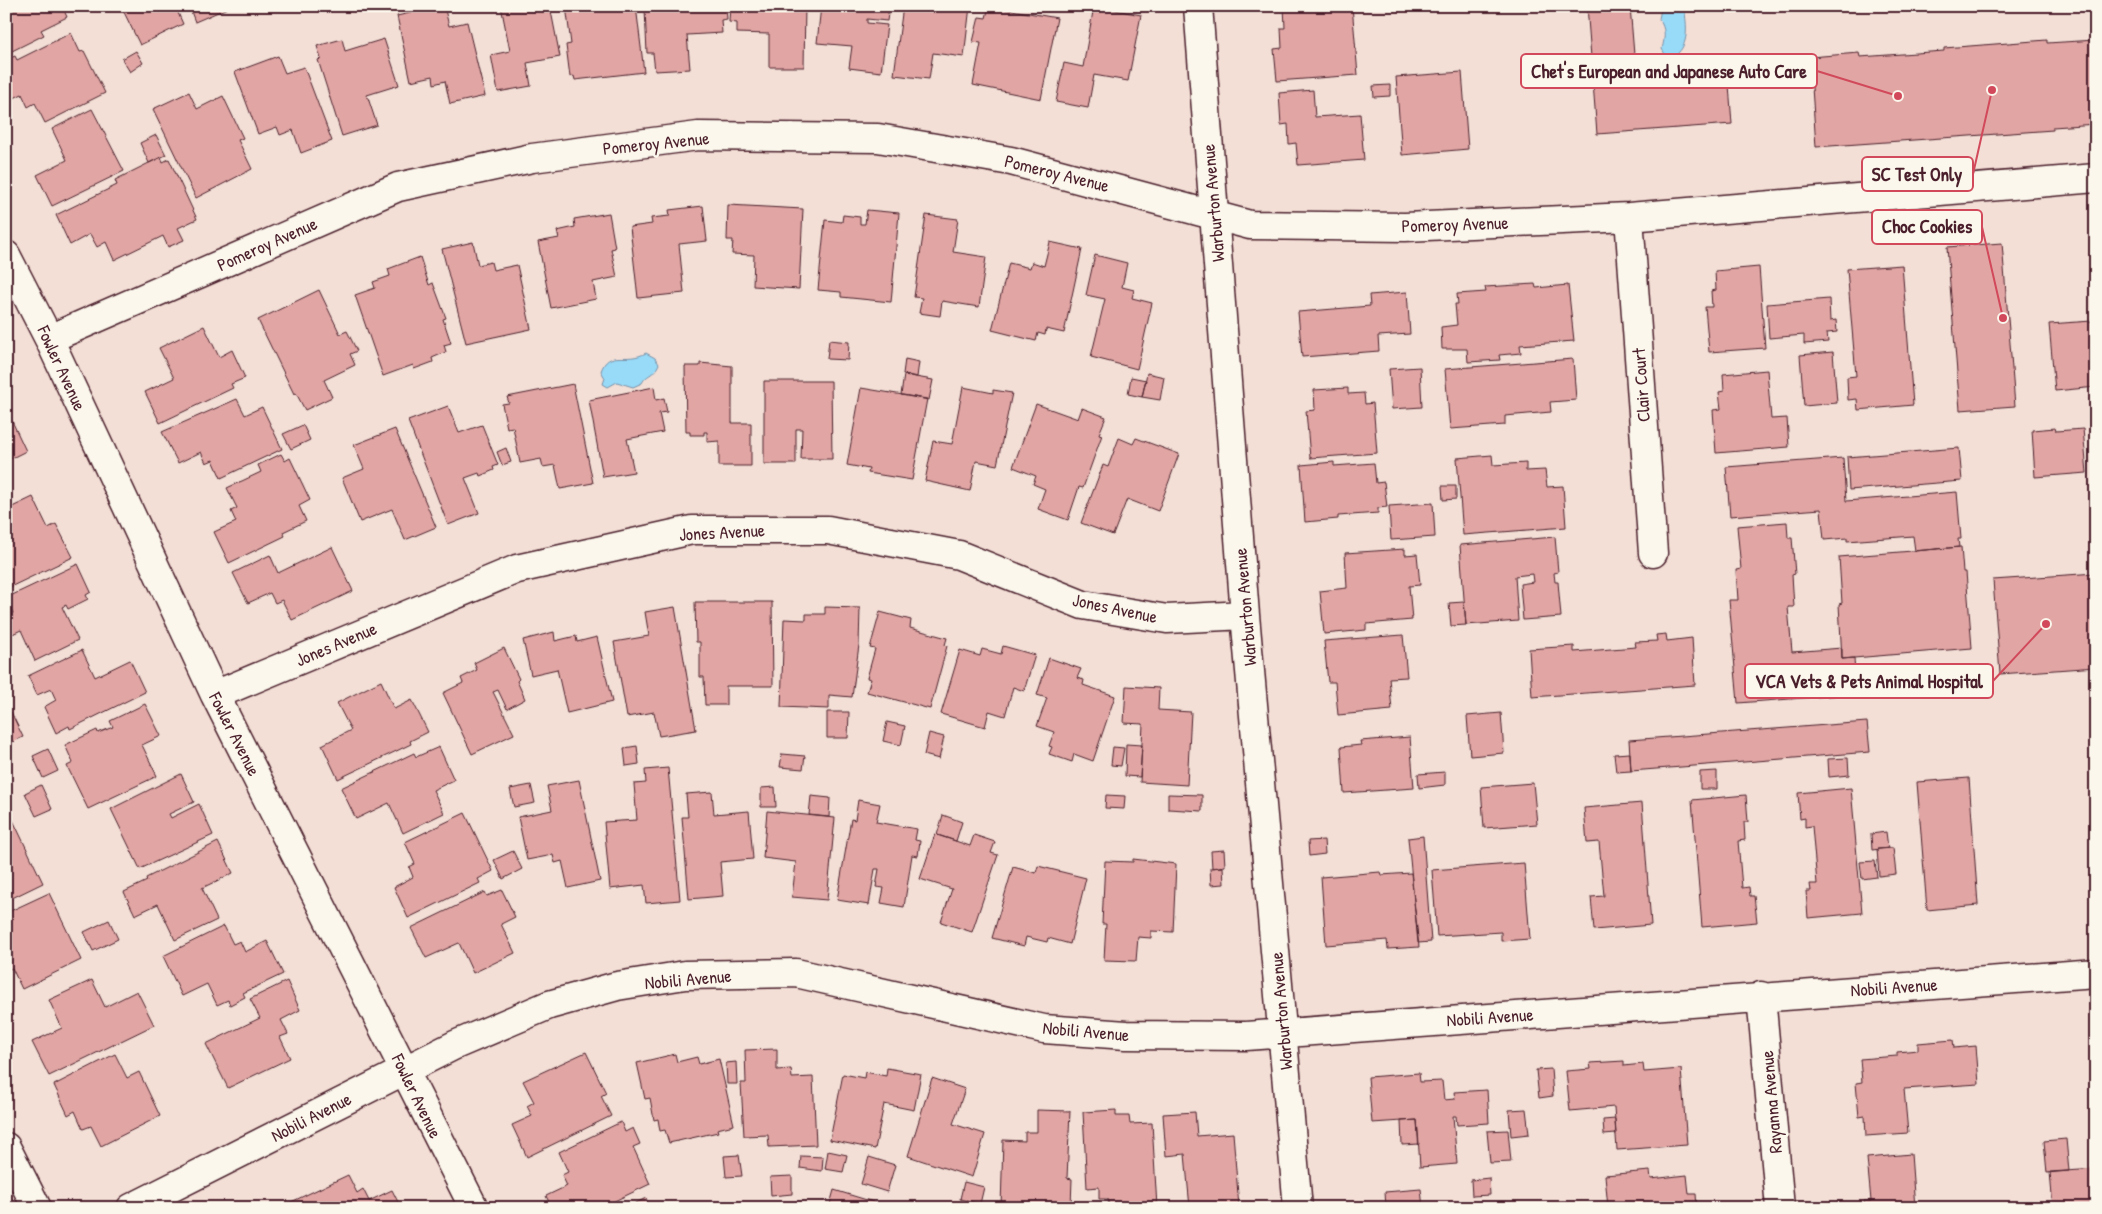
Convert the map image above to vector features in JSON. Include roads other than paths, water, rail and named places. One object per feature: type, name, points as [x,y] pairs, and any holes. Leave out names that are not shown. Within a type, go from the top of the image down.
[{"type":"street","name":"Warburton Avenue","points":[[1198,6],[1245,615],[1298,1208]]},
{"type":"street","name":"Pomeroy Avenue","points":[[49,339],[398,186],[532,158],[698,136],[878,138],[1011,160],[1250,225],[1405,227],[1629,217],[2096,178]]},
{"type":"street","name":"Clair Court","points":[[1629,217],[1653,553]]},
{"type":"street","name":"Fowler Avenue","points":[[6,255],[49,339],[215,695],[474,1208]]},
{"type":"street","name":"Jones Avenue","points":[[215,695],[517,569],[692,530],[828,530],[959,554],[1083,604],[1167,619],[1245,615]]},
{"type":"street","name":"Nobili Avenue","points":[[131,1208],[455,1045],[549,1005],[617,986],[685,975],[796,973],[1044,1029],[1126,1035],[1246,1036],[1761,996],[2096,973]]},
{"type":"street","name":"Rayanna Avenue","points":[[1761,996],[1780,1208]]},
{"type":"street","points":[[6,1147],[37,1208]]},
{"type":"water","points":[[1666,6],[1677,6],[1685,12],[1686,37],[1682,48],[1673,57],[1666,56],[1662,49],[1664,33],[1659,19],[1661,9]]},
{"type":"water","points":[[646,353],[655,358],[659,364],[642,383],[633,387],[617,382],[608,387],[603,384],[605,378],[601,371],[604,364],[609,360],[639,356]]},
{"type":"place","name":"SC Test Only","points":[[1992,90]]},
{"type":"place","name":"Chet's European and Japanese Auto Care","points":[[1898,96]]},
{"type":"place","name":"Choc Cookies","points":[[2003,318]]},
{"type":"place","name":"VCA Vets & Pets Animal Hospital","points":[[2046,624]]}]
